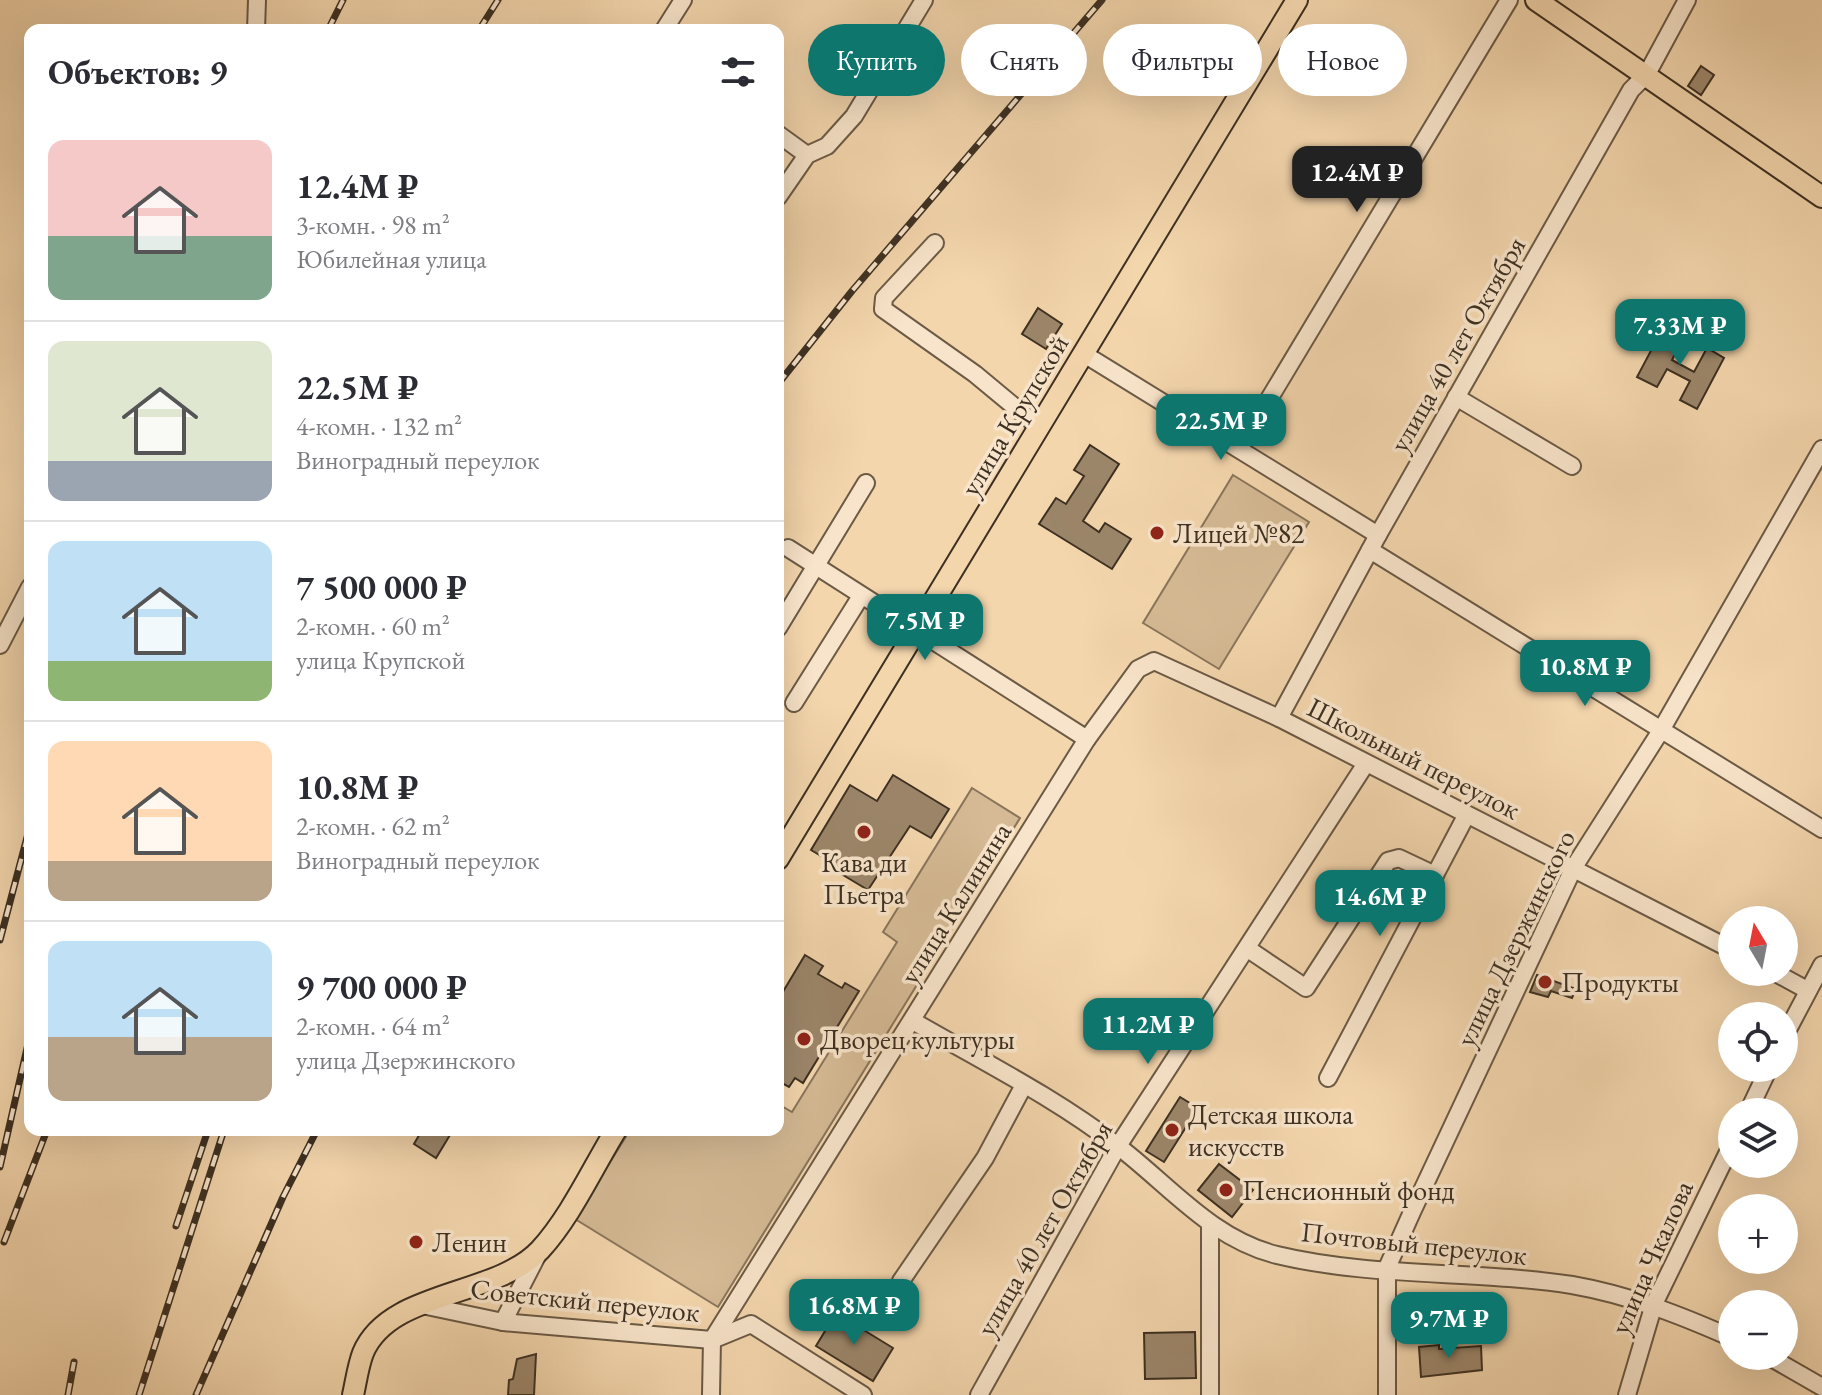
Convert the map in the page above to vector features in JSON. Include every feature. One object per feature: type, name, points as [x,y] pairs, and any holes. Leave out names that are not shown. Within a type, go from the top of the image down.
[{"type":"main road","name":"улица Крупской","points":[[784,849],[1297,0]]},
{"type":"main road","points":[[1536,0],[1822,197]]},
{"type":"main road","points":[[353,1395],[363,1353],[385,1325],[422,1305],[506,1274],[539,1251],[612,1136]]},
{"type":"street","points":[[256,24],[257,0]]},
{"type":"street","points":[[668,24],[683,0]]},
{"type":"street","points":[[784,188],[807,155],[827,146],[854,116],[924,0]]},
{"type":"street","points":[[1239,449],[1509,0]]},
{"type":"street","name":"улица 40 лет Октября","points":[[1279,718],[1456,397],[1631,90],[1647,74],[1687,0]]},
{"type":"street","points":[[784,138],[807,155]]},
{"type":"street","points":[[935,243],[884,298],[883,309],[975,374],[1040,428]]},
{"type":"street","points":[[1084,354],[1239,449],[1660,732],[1822,829]]},
{"type":"street","points":[[1456,397],[1572,466]]},
{"type":"street","name":"улица Дзержинского","points":[[1387,1395],[1387,1268],[1574,867],[1660,732],[1822,449]]},
{"type":"street","points":[[784,618],[866,483]]},
{"type":"street","points":[[788,548],[915,632],[1087,739]]},
{"type":"street","points":[[794,703],[861,596]]},
{"type":"street","points":[[0,645],[24,599]]},
{"type":"street","name":"Школьный переулок","points":[[1154,661],[1279,718],[1365,765],[1574,867],[1718,943]]},
{"type":"street","name":"улица Калинина","points":[[712,1340],[1087,739],[1138,669],[1154,661]]},
{"type":"street","name":"улица 40 лет Октября","points":[[979,1395],[1118,1146],[1365,765]]},
{"type":"street","points":[[1328,1078],[1466,816]]},
{"type":"street","points":[[1248,949],[1306,988],[1388,861],[1399,858],[1435,875]]},
{"type":"street","points":[[1798,1008],[1822,965]]},
{"type":"street","points":[[1798,985],[1807,990]]},
{"type":"street","name":"Почтовый переулок","points":[[913,1021],[1024,1085],[1118,1146],[1210,1225],[1275,1254],[1346,1266],[1572,1285],[1654,1304],[1718,1332]]},
{"type":"street","points":[[901,1281],[985,1158],[1024,1085]]},
{"type":"street","name":"улица Чкалова","points":[[1627,1395],[1654,1304],[1718,1173]]},
{"type":"street","points":[[1210,1225],[1210,1395]]},
{"type":"street","points":[[503,1322],[539,1251]]},
{"type":"street","name":"Советский переулок","points":[[422,1305],[503,1322],[712,1340],[751,1324],[863,1395]]},
{"type":"street","points":[[711,1395],[712,1340]]},
{"type":"street","points":[[1792,1370],[1822,1387]]},
{"type":"shaded area","points":[[1233,475],[1309,522],[1219,669],[1143,623]]},
{"type":"shaded area","points":[[972,788],[1020,818],[718,1307],[575,1219],[626,1136],[784,1136],[784,1107],[792,1112],[897,942],[883,932]]},
{"type":"building","points":[[1701,66],[1714,75],[1701,95],[1688,86]]},
{"type":"building","points":[[1038,308],[1062,324],[1046,349],[1022,334]]},
{"type":"building","points":[[1664,326],[1684,336],[1672,360],[1694,372],[1707,348],[1724,358],[1697,409],[1680,400],[1690,381],[1667,369],[1657,387],[1637,377]]},
{"type":"building","name":"Лицей №82","points":[[1090,445],[1119,464],[1083,521],[1099,532],[1105,523],[1131,539],[1112,569],[1039,524],[1056,498],[1066,504],[1084,476],[1074,470]]},
{"type":"building","name":"Кава ди Пьетра","points":[[893,775],[949,809],[931,838],[910,826],[868,890],[843,875],[846,871],[811,850],[850,785],[877,801]]},
{"type":"building","name":"Дворец культуры","points":[[805,955],[823,966],[818,974],[842,988],[845,983],[859,991],[803,1083],[795,1078],[789,1087],[784,1084],[784,990]]},
{"type":"building","name":"Продукты","points":[[1537,975],[1576,989],[1572,998],[1551,991],[1548,997],[1530,992]]},
{"type":"building","name":"Детская школа искусств","points":[[1180,1097],[1198,1108],[1164,1162],[1146,1151]]},
{"type":"building","points":[[419,1136],[449,1136],[436,1158],[414,1144]]},
{"type":"building","name":"Пенсионный фонд","points":[[1219,1164],[1253,1190],[1232,1217],[1198,1190]]},
{"type":"building","points":[[836,1313],[893,1348],[873,1381],[816,1346]]},
{"type":"building","points":[[1195,1332],[1196,1378],[1145,1379],[1144,1333]]},
{"type":"building","points":[[1439,1345],[1439,1349],[1481,1346],[1482,1370],[1421,1377],[1419,1347]]},
{"type":"building","points":[[536,1354],[534,1395],[508,1395],[509,1380],[513,1379],[517,1359]]},
{"type":"railway","points":[[331,24],[343,0]]},
{"type":"railway","points":[[483,24],[498,0]]},
{"type":"railway","points":[[784,376],[852,291],[1102,0]]},
{"type":"railway","points":[[0,940],[24,849]]},
{"type":"railway","points":[[0,1167],[24,1061]]},
{"type":"railway","points":[[4,1242],[45,1136]]},
{"type":"railway","points":[[176,1226],[206,1136]]},
{"type":"railway","points":[[139,1395],[222,1136]]},
{"type":"railway","points":[[196,1395],[283,1197],[314,1136]]},
{"type":"railway","points":[[68,1395],[74,1362]]},
{"type":"place","name":"Лицей №82","points":[[1157,533]]},
{"type":"place","name":"Кава ди Пьетра","points":[[864,832]]},
{"type":"place","name":"Продукты","points":[[1545,982]]},
{"type":"place","name":"Дворец культуры","points":[[804,1039]]},
{"type":"place","name":"Детская школа искусств","points":[[1172,1130]]},
{"type":"place","name":"Пенсионный фонд","points":[[1226,1190]]},
{"type":"place","name":"Ленин","points":[[416,1242]]}]
